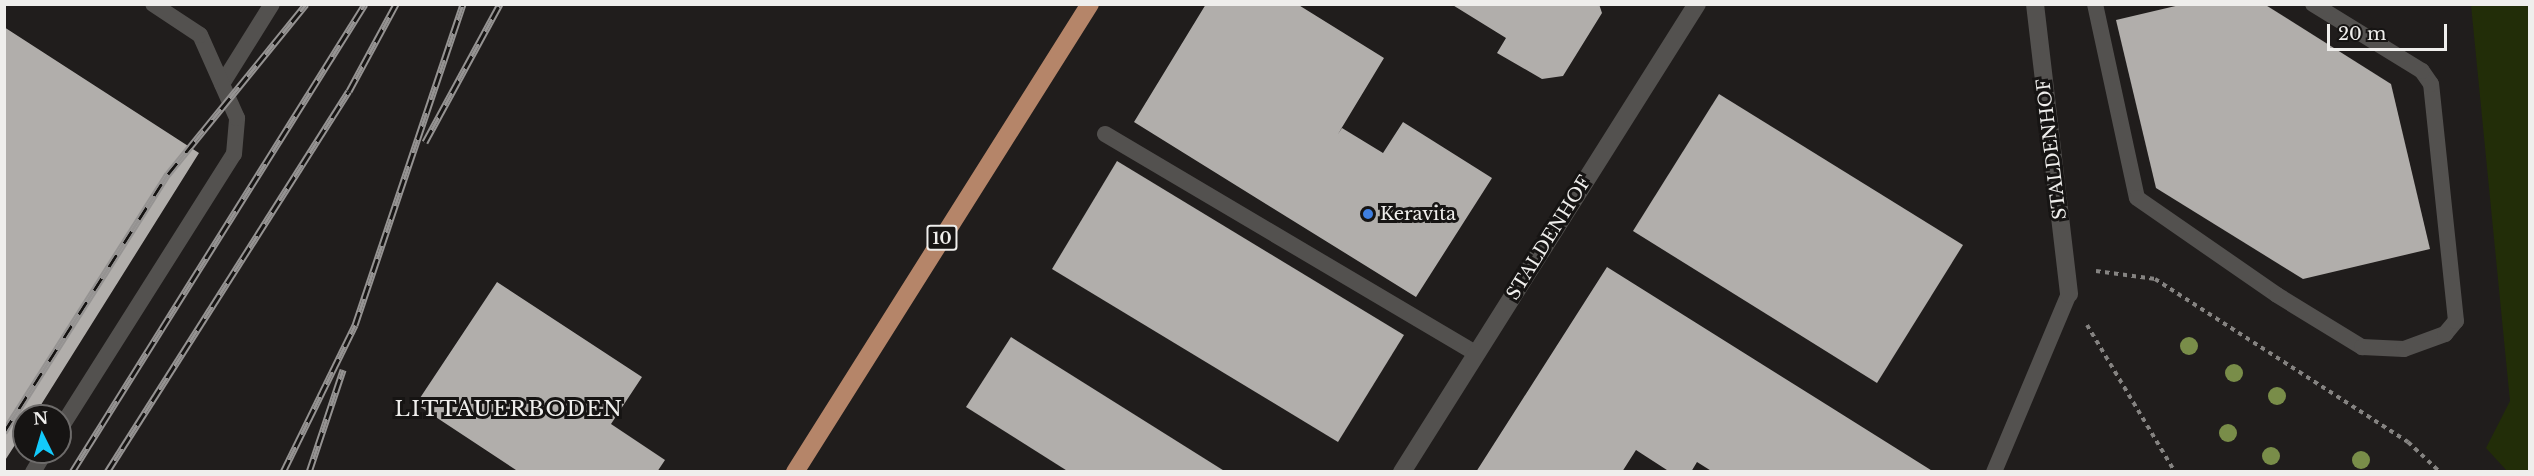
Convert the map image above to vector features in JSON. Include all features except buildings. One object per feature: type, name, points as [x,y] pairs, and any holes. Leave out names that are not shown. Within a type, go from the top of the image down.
[{"type":"main road","name":"10","points":[[795,471],[1090,4]]},
{"type":"street","name":"STALDENHOF","points":[[1402,471],[1697,4]]},
{"type":"street","name":"STALDENHOF","points":[[2035,4],[2069,294]]},
{"type":"lane","points":[[72,410],[234,154],[237,118],[200,34],[153,4]]},
{"type":"lane","points":[[222,84],[272,4]]},
{"type":"lane","points":[[2095,4],[2137,198],[2277,295],[2362,347],[2404,349],[2445,334],[2456,321],[2431,84],[2422,71],[2313,4]]},
{"type":"lane","points":[[1105,134],[1476,353]]},
{"type":"lane","points":[[1994,471],[2069,294]]},
{"type":"path","points":[[2066,267],[2156,279],[2408,442],[2440,471]]},
{"type":"path","points":[[2069,294],[2175,471]]},
{"type":"green space","points":[[2471,5],[2529,5],[2529,471],[2507,471],[2486,448],[2510,401]]},
{"type":"railway","points":[[4,432],[168,174],[306,4]]},
{"type":"railway","points":[[72,472],[365,4]]},
{"type":"railway","points":[[107,472],[349,91],[396,4]]},
{"type":"railway","points":[[283,472],[355,325],[463,4]]},
{"type":"railway","points":[[425,142],[500,4]]},
{"type":"railway","points":[[309,472],[343,370]]},
{"type":"place","name":"Keravita","points":[[1368,214]]},
{"type":"district","name":"LITTAUERBODEN","points":[[509,409]]}]
